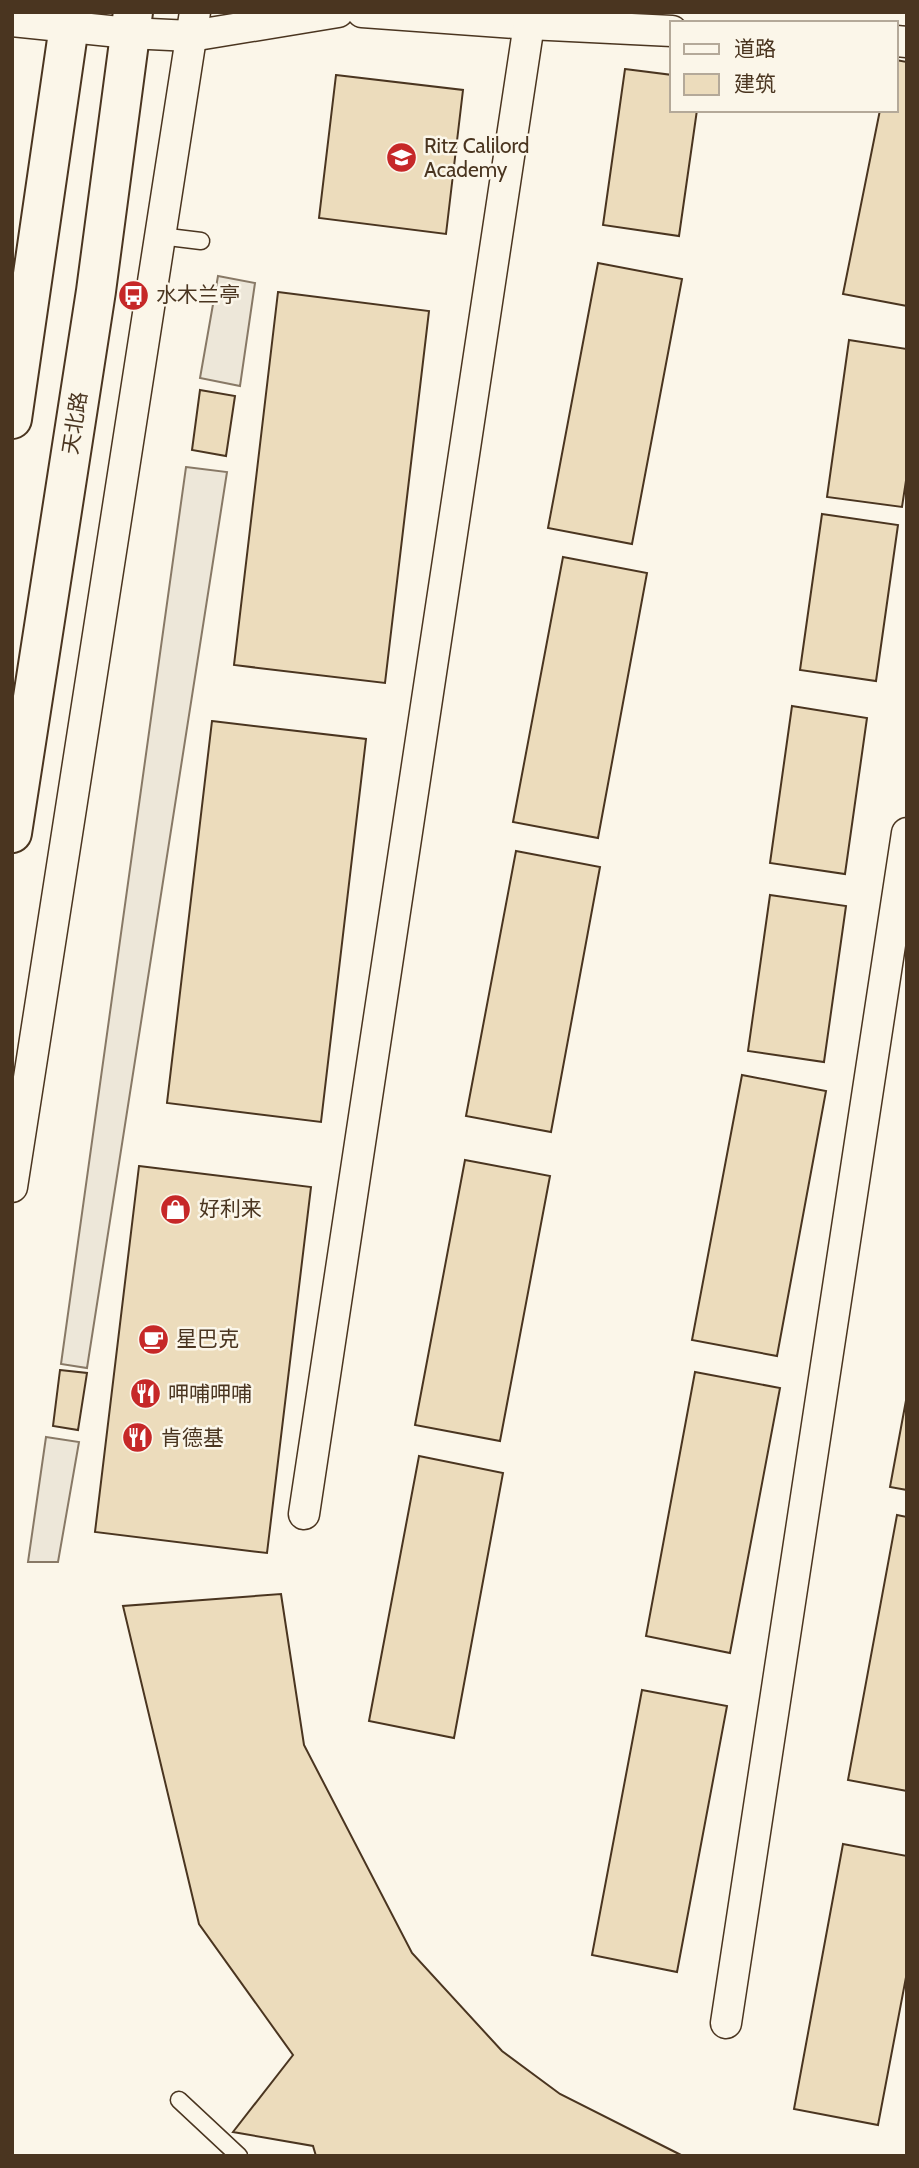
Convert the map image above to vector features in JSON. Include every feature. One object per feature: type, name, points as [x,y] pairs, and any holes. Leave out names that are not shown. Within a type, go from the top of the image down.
[{"type":"main road","points":[[12,419],[70,19]]},
{"type":"main road","name":"天北路","points":[[12,833],[96,291],[131,23]]},
{"type":"street","points":[[12,21],[70,19],[193,24],[338,12]]},
{"type":"street","points":[[362,12],[670,31]]},
{"type":"street","points":[[12,1187],[193,24]]},
{"type":"street","points":[[303,1514],[529,24]]},
{"type":"street","points":[[726,2023],[907,833]]},
{"type":"lane","points":[[160,236],[201,241]]},
{"type":"lane","points":[[179,2101],[239,2156]]},
{"type":"shaded area","points":[[218,276],[255,283],[240,386],[200,378]]},
{"type":"shaded area","points":[[186,467],[227,472],[87,1368],[61,1364]]},
{"type":"shaded area","points":[[46,1437],[79,1442],[58,1562],[28,1562]]},
{"type":"building","points":[[898,60],[907,62],[907,306],[843,294],[880,112],[898,112]]},
{"type":"building","points":[[625,69],[670,75],[670,112],[697,112],[679,236],[603,225]]},
{"type":"building","points":[[336,75],[463,90],[446,234],[319,218]]},
{"type":"building","points":[[598,263],[682,279],[632,544],[548,528]]},
{"type":"building","points":[[278,292],[429,311],[385,683],[234,665]]},
{"type":"building","points":[[849,340],[907,349],[907,474],[902,507],[827,497]]},
{"type":"building","points":[[200,390],[235,396],[226,456],[192,450]]},
{"type":"building","points":[[822,514],[898,525],[876,681],[800,670]]},
{"type":"building","points":[[563,557],[647,573],[598,838],[513,822]]},
{"type":"building","points":[[792,706],[867,718],[845,874],[770,863]]},
{"type":"building","points":[[212,721],[366,739],[321,1122],[167,1103]]},
{"type":"building","points":[[516,851],[600,867],[551,1132],[466,1116]]},
{"type":"building","points":[[770,895],[846,906],[824,1062],[748,1051]]},
{"type":"building","points":[[742,1075],[826,1091],[777,1356],[692,1340]]},
{"type":"building","points":[[465,1160],[550,1176],[500,1441],[415,1425]]},
{"type":"building","points":[[139,1166],[311,1187],[267,1553],[95,1532]]},
{"type":"building","points":[[60,1370],[87,1373],[78,1430],[53,1426]]},
{"type":"building","points":[[695,1372],[780,1388],[730,1653],[646,1636]]},
{"type":"building","points":[[907,1395],[907,1490],[890,1487]]},
{"type":"building","points":[[419,1456],[503,1473],[454,1738],[369,1721]]},
{"type":"building","points":[[897,1515],[907,1517],[907,1791],[848,1780]]},
{"type":"building","points":[[281,1594],[304,1745],[412,1953],[502,2051],[560,2094],[683,2156],[316,2156],[313,2146],[233,2132],[293,2055],[199,1924],[123,1606]]},
{"type":"building","points":[[642,1690],[727,1706],[677,1972],[592,1955]]},
{"type":"building","points":[[843,1844],[907,1856],[907,1972],[878,2125],[794,2109]]},
{"type":"place","name":"Ritz Calilord Academy","points":[[401,158]]},
{"type":"place","name":"水木兰亭","points":[[133,295]]},
{"type":"place","name":"好利来","points":[[176,1209]]},
{"type":"place","name":"星巴克","points":[[153,1339]]},
{"type":"place","name":"呷哺呷哺","points":[[145,1394]]},
{"type":"place","name":"肯德基","points":[[138,1438]]}]
